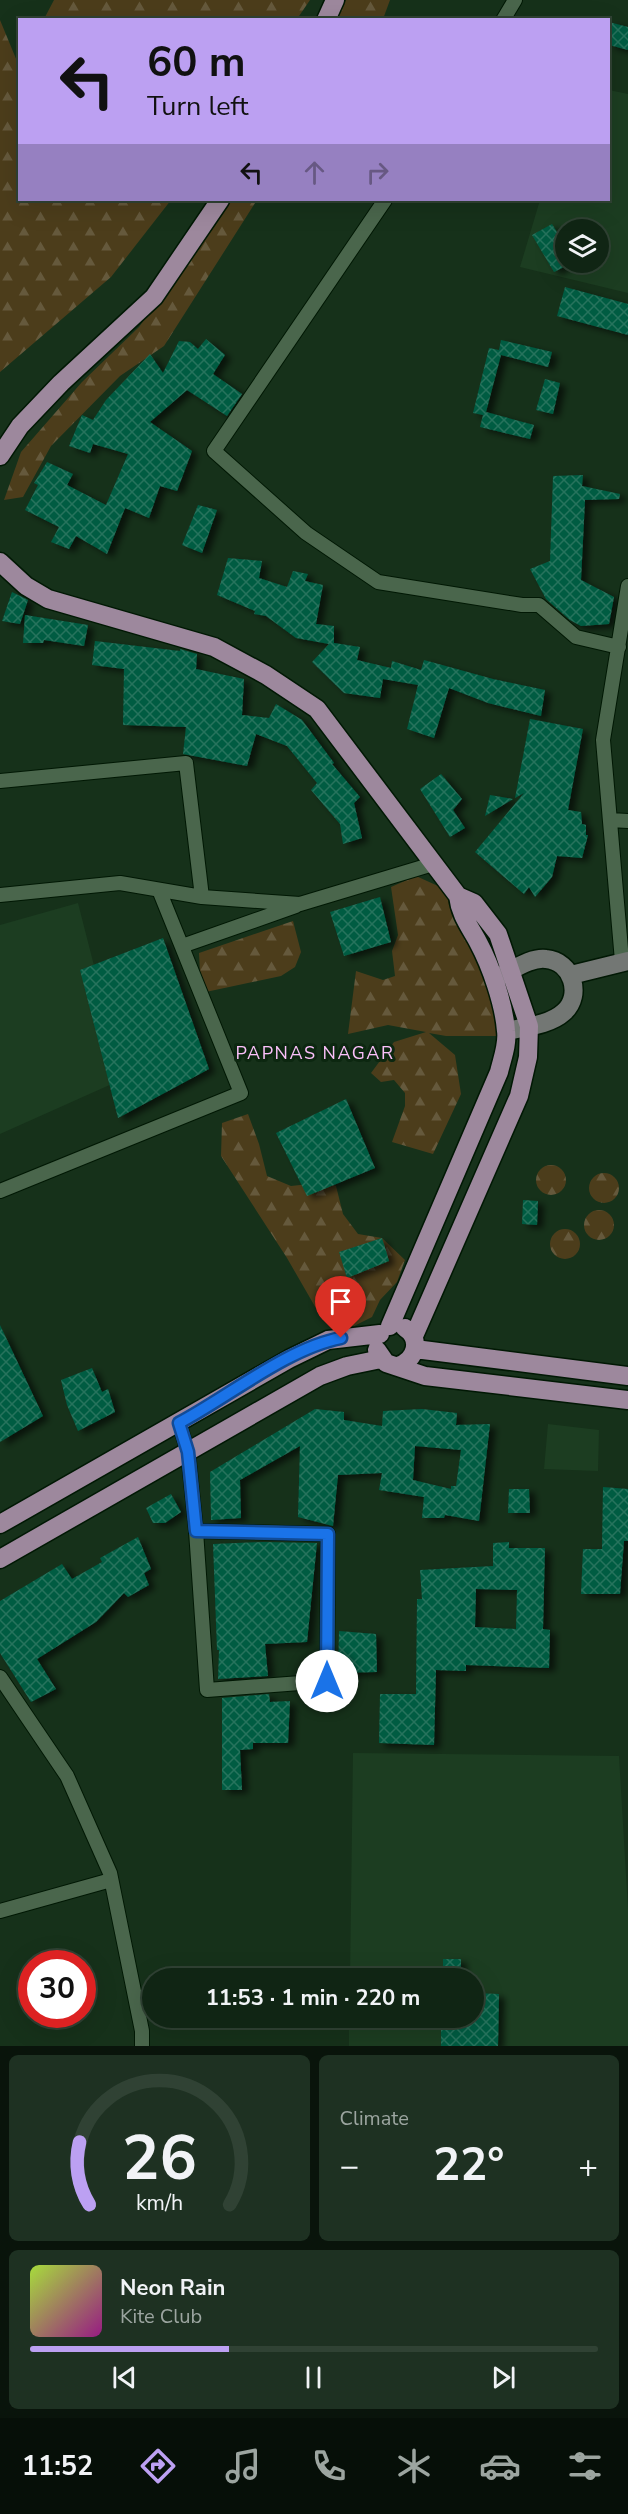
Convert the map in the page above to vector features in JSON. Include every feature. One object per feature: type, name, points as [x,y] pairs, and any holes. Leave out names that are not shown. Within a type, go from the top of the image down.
[{"type":"main road","points":[[327,18],[335,0]]},
{"type":"main road","points":[[0,456],[20,426],[62,383],[154,297],[219,201]]},
{"type":"main road","points":[[0,562],[26,586],[48,599],[214,647],[266,675],[317,709],[458,896],[474,903],[498,934],[529,1026],[528,1057],[519,1096],[415,1343],[410,1360],[398,1366]]},
{"type":"main road","points":[[458,896],[460,911],[479,944],[494,980],[507,1031],[499,1072],[376,1347],[381,1359],[386,1363],[425,1376],[628,1400]]},
{"type":"main road","points":[[0,1524],[289,1359],[328,1340],[404,1327],[415,1343],[628,1376]]},
{"type":"main road","points":[[0,1559],[320,1376],[346,1366],[381,1359]]},
{"type":"street","points":[[504,18],[515,0]]},
{"type":"street","points":[[384,201],[214,451],[306,533],[378,582],[522,605],[539,605],[576,637],[619,647]]},
{"type":"street","points":[[571,975],[625,961],[603,740],[628,586]]},
{"type":"street","points":[[0,781],[186,764],[202,897]]},
{"type":"street","points":[[610,820],[628,821]]},
{"type":"street","points":[[182,946],[300,904],[433,864]]},
{"type":"street","points":[[0,895],[120,883],[202,897],[300,904]]},
{"type":"street","points":[[0,1191],[241,1093],[159,890]]},
{"type":"street","points":[[494,980],[536,959],[556,961],[571,975],[574,995],[564,1012],[546,1022],[507,1031]]},
{"type":"street","points":[[179,1423],[188,1452],[207,1690],[327,1681],[328,1534],[196,1531]]},
{"type":"street","points":[[0,1677],[67,1776],[111,1880],[142,2031],[142,2046]]},
{"type":"street","points":[[0,1911],[111,1880]]},
{"type":"shaded area","points":[[610,90],[628,94],[628,293],[520,267],[540,201],[610,201]]},
{"type":"shaded area","points":[[78,903],[123,1079],[0,1134],[0,925]]},
{"type":"shaded area","points":[[548,1424],[599,1430],[598,1471],[544,1469]]},
{"type":"shaded area","points":[[353,1753],[619,1756],[628,1909],[628,2046],[349,2046],[349,2028],[484,2028],[484,1968],[350,1968]]},
{"type":"green space","points":[[54,0],[310,0],[298,18],[45,18]]},
{"type":"green space","points":[[346,0],[390,0],[383,18],[336,18]]},
{"type":"green space","points":[[0,20],[18,64],[18,201],[170,201],[111,277],[0,372]]},
{"type":"green space","points":[[219,201],[256,201],[164,346],[120,376],[51,446],[23,497],[4,500],[21,452],[82,382],[139,327],[168,287]]},
{"type":"green space","points":[[416,876],[449,891],[472,952],[482,961],[498,1011],[497,1036],[446,1036],[429,1033],[455,1055],[461,1094],[433,1154],[392,1142],[405,1106],[405,1093],[394,1080],[381,1082],[371,1073],[394,1042],[426,1032],[388,1025],[348,1034],[356,971],[383,980],[395,976],[392,951],[398,935],[391,887]]},
{"type":"green space","points":[[293,921],[301,952],[295,967],[281,976],[201,993],[199,953]]},
{"type":"green space","points":[[248,1114],[267,1176],[291,1186],[328,1182],[336,1186],[343,1214],[358,1234],[382,1238],[405,1260],[397,1282],[380,1300],[372,1317],[354,1326],[334,1321],[317,1310],[287,1258],[221,1156],[222,1123]]},
{"type":"green space","points":[[551,1165],[557,1166],[565,1174],[565,1186],[557,1194],[551,1195],[545,1194],[537,1186],[536,1180],[537,1174],[545,1166]]},
{"type":"green space","points":[[604,1173],[610,1174],[618,1182],[618,1194],[610,1202],[604,1203],[598,1202],[590,1194],[589,1188],[590,1182],[598,1174]]},
{"type":"green space","points":[[599,1210],[605,1211],[613,1219],[613,1231],[605,1239],[599,1240],[593,1239],[585,1231],[584,1225],[585,1219],[593,1211]]},
{"type":"green space","points":[[565,1229],[571,1230],[579,1238],[579,1250],[571,1258],[565,1259],[559,1258],[551,1250],[550,1244],[551,1238],[559,1230]]},
{"type":"building","points":[[610,22],[628,27],[628,50],[610,45]]},
{"type":"building","points":[[552,224],[555,229],[555,272],[554,272],[532,235]]},
{"type":"building","points":[[565,287],[628,304],[628,335],[557,316]]},
{"type":"building","points":[[206,339],[225,355],[213,374],[242,394],[227,416],[187,390],[150,422],[192,451],[177,491],[160,486],[149,518],[125,508],[107,554],[76,536],[69,549],[51,542],[59,527],[25,510],[38,485],[34,483],[47,462],[73,474],[67,485],[106,505],[128,454],[93,444],[90,453],[69,446],[82,415],[93,420],[106,400],[150,354],[163,373],[179,341],[190,342],[198,349]]},
{"type":"building","points":[[501,340],[552,352],[548,367],[501,355],[486,412],[534,425],[530,439],[480,427],[483,415],[473,413],[489,348],[499,350]]},
{"type":"building","points":[[545,379],[560,383],[553,414],[536,410]]},
{"type":"building","points":[[583,475],[582,486],[620,494],[619,499],[585,500],[581,580],[614,597],[609,624],[581,626],[570,620],[546,599],[530,569],[550,561],[553,476]]},
{"type":"building","points":[[198,505],[217,510],[202,553],[182,545]]},
{"type":"building","points":[[228,558],[262,561],[259,578],[287,587],[293,571],[308,574],[305,581],[323,585],[316,624],[334,626],[334,643],[360,647],[357,660],[391,668],[392,661],[421,670],[424,660],[493,679],[545,690],[541,716],[488,703],[449,688],[434,738],[407,729],[418,685],[383,679],[380,698],[344,693],[312,662],[329,644],[296,638],[266,616],[254,614],[255,611],[217,595]]},
{"type":"building","points":[[12,592],[28,600],[20,624],[2,621]]},
{"type":"building","points":[[25,615],[88,625],[84,646],[44,640],[43,643],[23,643]]},
{"type":"building","points":[[95,641],[180,651],[180,649],[197,654],[196,669],[244,679],[242,715],[269,718],[276,704],[302,720],[334,763],[332,764],[360,797],[354,803],[362,838],[343,844],[340,824],[311,790],[317,783],[287,746],[256,734],[247,766],[183,754],[186,727],[123,725],[124,669],[92,665]]},
{"type":"building","points":[[530,719],[583,729],[568,810],[581,812],[582,824],[586,825],[586,835],[588,835],[582,858],[557,856],[552,877],[535,897],[529,887],[524,894],[475,852],[524,793],[515,798]]},
{"type":"building","points":[[441,774],[462,799],[453,810],[465,828],[450,837],[420,789]]},
{"type":"building","points":[[490,795],[513,799],[485,816]]},
{"type":"building","points":[[380,897],[391,942],[344,956],[330,912]]},
{"type":"building","points":[[163,938],[209,1069],[118,1118],[80,970]]},
{"type":"building","points":[[346,1099],[375,1168],[307,1196],[276,1133]]},
{"type":"building","points":[[523,1200],[538,1201],[537,1225],[522,1224]]},
{"type":"building","points":[[382,1238],[389,1261],[347,1278],[339,1252]]},
{"type":"building","points":[[0,1325],[43,1416],[0,1442]]},
{"type":"building","points":[[92,1368],[102,1392],[108,1389],[115,1412],[78,1431],[67,1405],[61,1380]]},
{"type":"building","points":[[315,1409],[344,1412],[344,1420],[382,1426],[383,1411],[422,1409],[457,1413],[456,1425],[490,1424],[479,1521],[445,1515],[444,1518],[422,1518],[424,1497],[379,1490],[382,1473],[338,1475],[333,1526],[298,1517],[300,1446],[240,1480],[241,1518],[211,1520],[210,1472]],"holes":[[[415,1446],[461,1450],[456,1486],[451,1486],[451,1489],[413,1480]]]},
{"type":"building","points":[[603,1487],[628,1489],[628,1541],[624,1541],[620,1594],[581,1594],[583,1549],[602,1549]]},
{"type":"building","points":[[509,1489],[529,1489],[530,1513],[508,1513]]},
{"type":"building","points":[[171,1494],[181,1512],[165,1523],[153,1523],[146,1508]]},
{"type":"building","points":[[138,1537],[151,1569],[144,1573],[149,1585],[128,1597],[124,1593],[96,1622],[37,1659],[56,1689],[31,1702],[0,1653],[0,1601],[62,1564],[72,1579],[102,1562],[100,1558]]},
{"type":"building","points":[[509,1542],[509,1548],[545,1548],[543,1629],[550,1630],[549,1668],[466,1665],[466,1671],[436,1670],[434,1745],[379,1743],[380,1694],[416,1694],[417,1599],[422,1599],[420,1570],[493,1566],[493,1543]],"holes":[[[476,1589],[517,1590],[516,1629],[475,1627]]]},
{"type":"building","points":[[317,1543],[307,1642],[265,1644],[268,1676],[218,1679],[219,1650],[217,1650],[213,1544]]},
{"type":"building","points":[[339,1631],[376,1634],[377,1672],[338,1673]]},
{"type":"building","points":[[269,1694],[270,1702],[290,1701],[288,1743],[253,1743],[253,1749],[240,1750],[242,1790],[222,1790],[222,1698]]},
{"type":"building","points":[[443,1959],[461,1959],[461,1968],[443,1968]]},
{"type":"building","points":[[484,1993],[499,1994],[498,2046],[441,2046],[441,2028],[484,2028]]},
{"type":"district","name":"PAPNAS NAGAR","points":[[315,1053]]},
{"type":"route","points":[[327,1681],[328,1534],[196,1531],[188,1452],[179,1423],[289,1359],[328,1340],[341,1338]]}]
